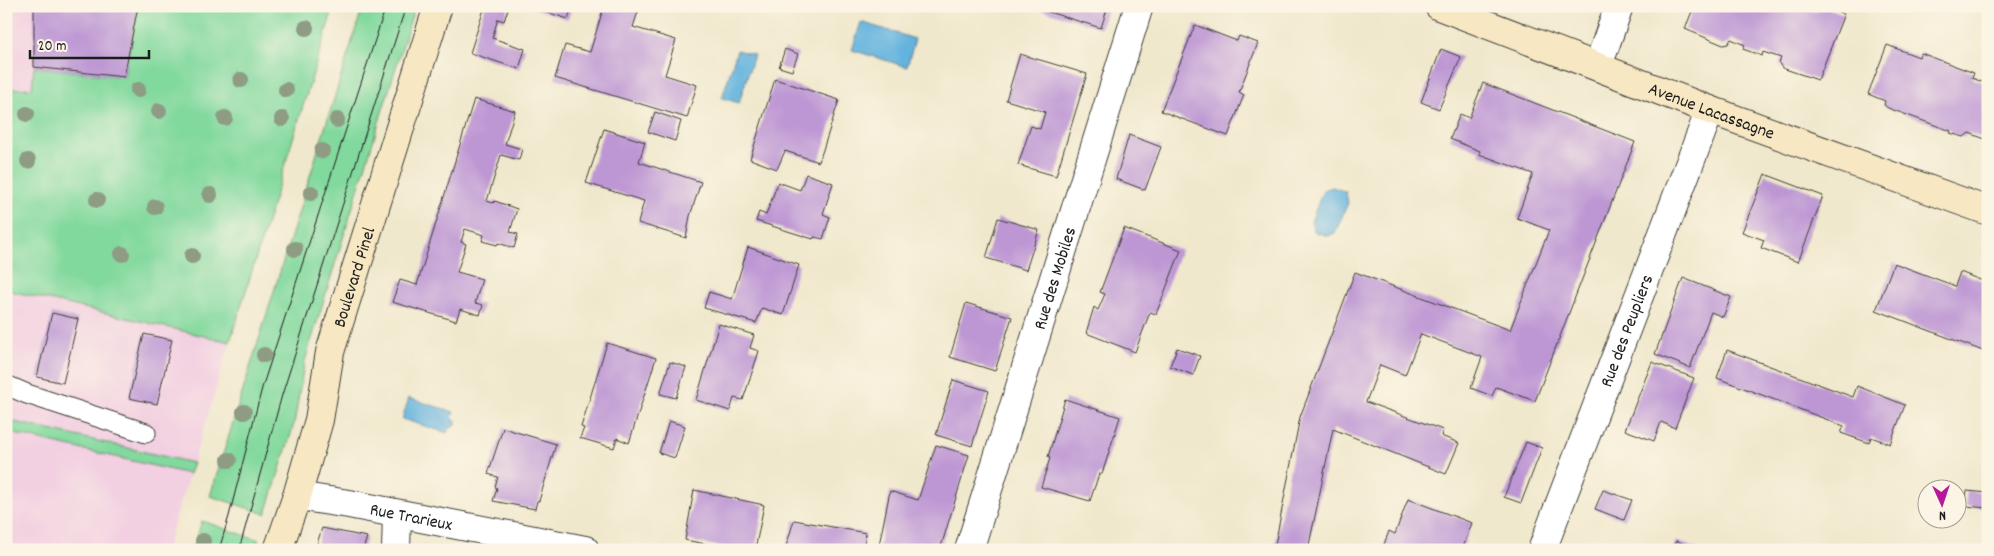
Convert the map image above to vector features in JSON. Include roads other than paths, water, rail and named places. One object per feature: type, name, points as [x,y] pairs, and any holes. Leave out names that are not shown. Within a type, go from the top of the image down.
[{"type":"main road","name":"Boulevard Pinel","points":[[278,550],[297,496],[319,420],[330,352],[438,6]]},
{"type":"main road","name":"Avenue Lacassagne","points":[[1439,6],[1710,110],[1988,211]]},
{"type":"street","name":"Rue des Mobiles","points":[[969,550],[1139,6]]},
{"type":"street","points":[[1598,66],[1619,6]]},
{"type":"street","name":"Rue des Peupliers","points":[[1542,550],[1710,110]]},
{"type":"street","name":"Rue Trarieux","points":[[297,496],[348,504],[585,550]]},
{"type":"street","points":[[396,550],[397,514]]},
{"type":"lane","points":[[6,385],[27,394],[146,433]]},
{"type":"water","points":[[861,22],[915,39],[907,67],[852,50]]},
{"type":"water","points":[[737,50],[754,55],[739,103],[722,98]]},
{"type":"water","points":[[1333,187],[1346,192],[1348,203],[1335,233],[1328,236],[1315,232],[1311,222],[1323,190]]},
{"type":"water","points":[[409,398],[454,412],[452,418],[456,421],[456,424],[452,428],[449,427],[447,433],[402,419]]},
{"type":"tram line","points":[[219,550],[262,388],[386,6]]},
{"type":"tram line","points":[[239,550],[282,395],[406,6]]}]
